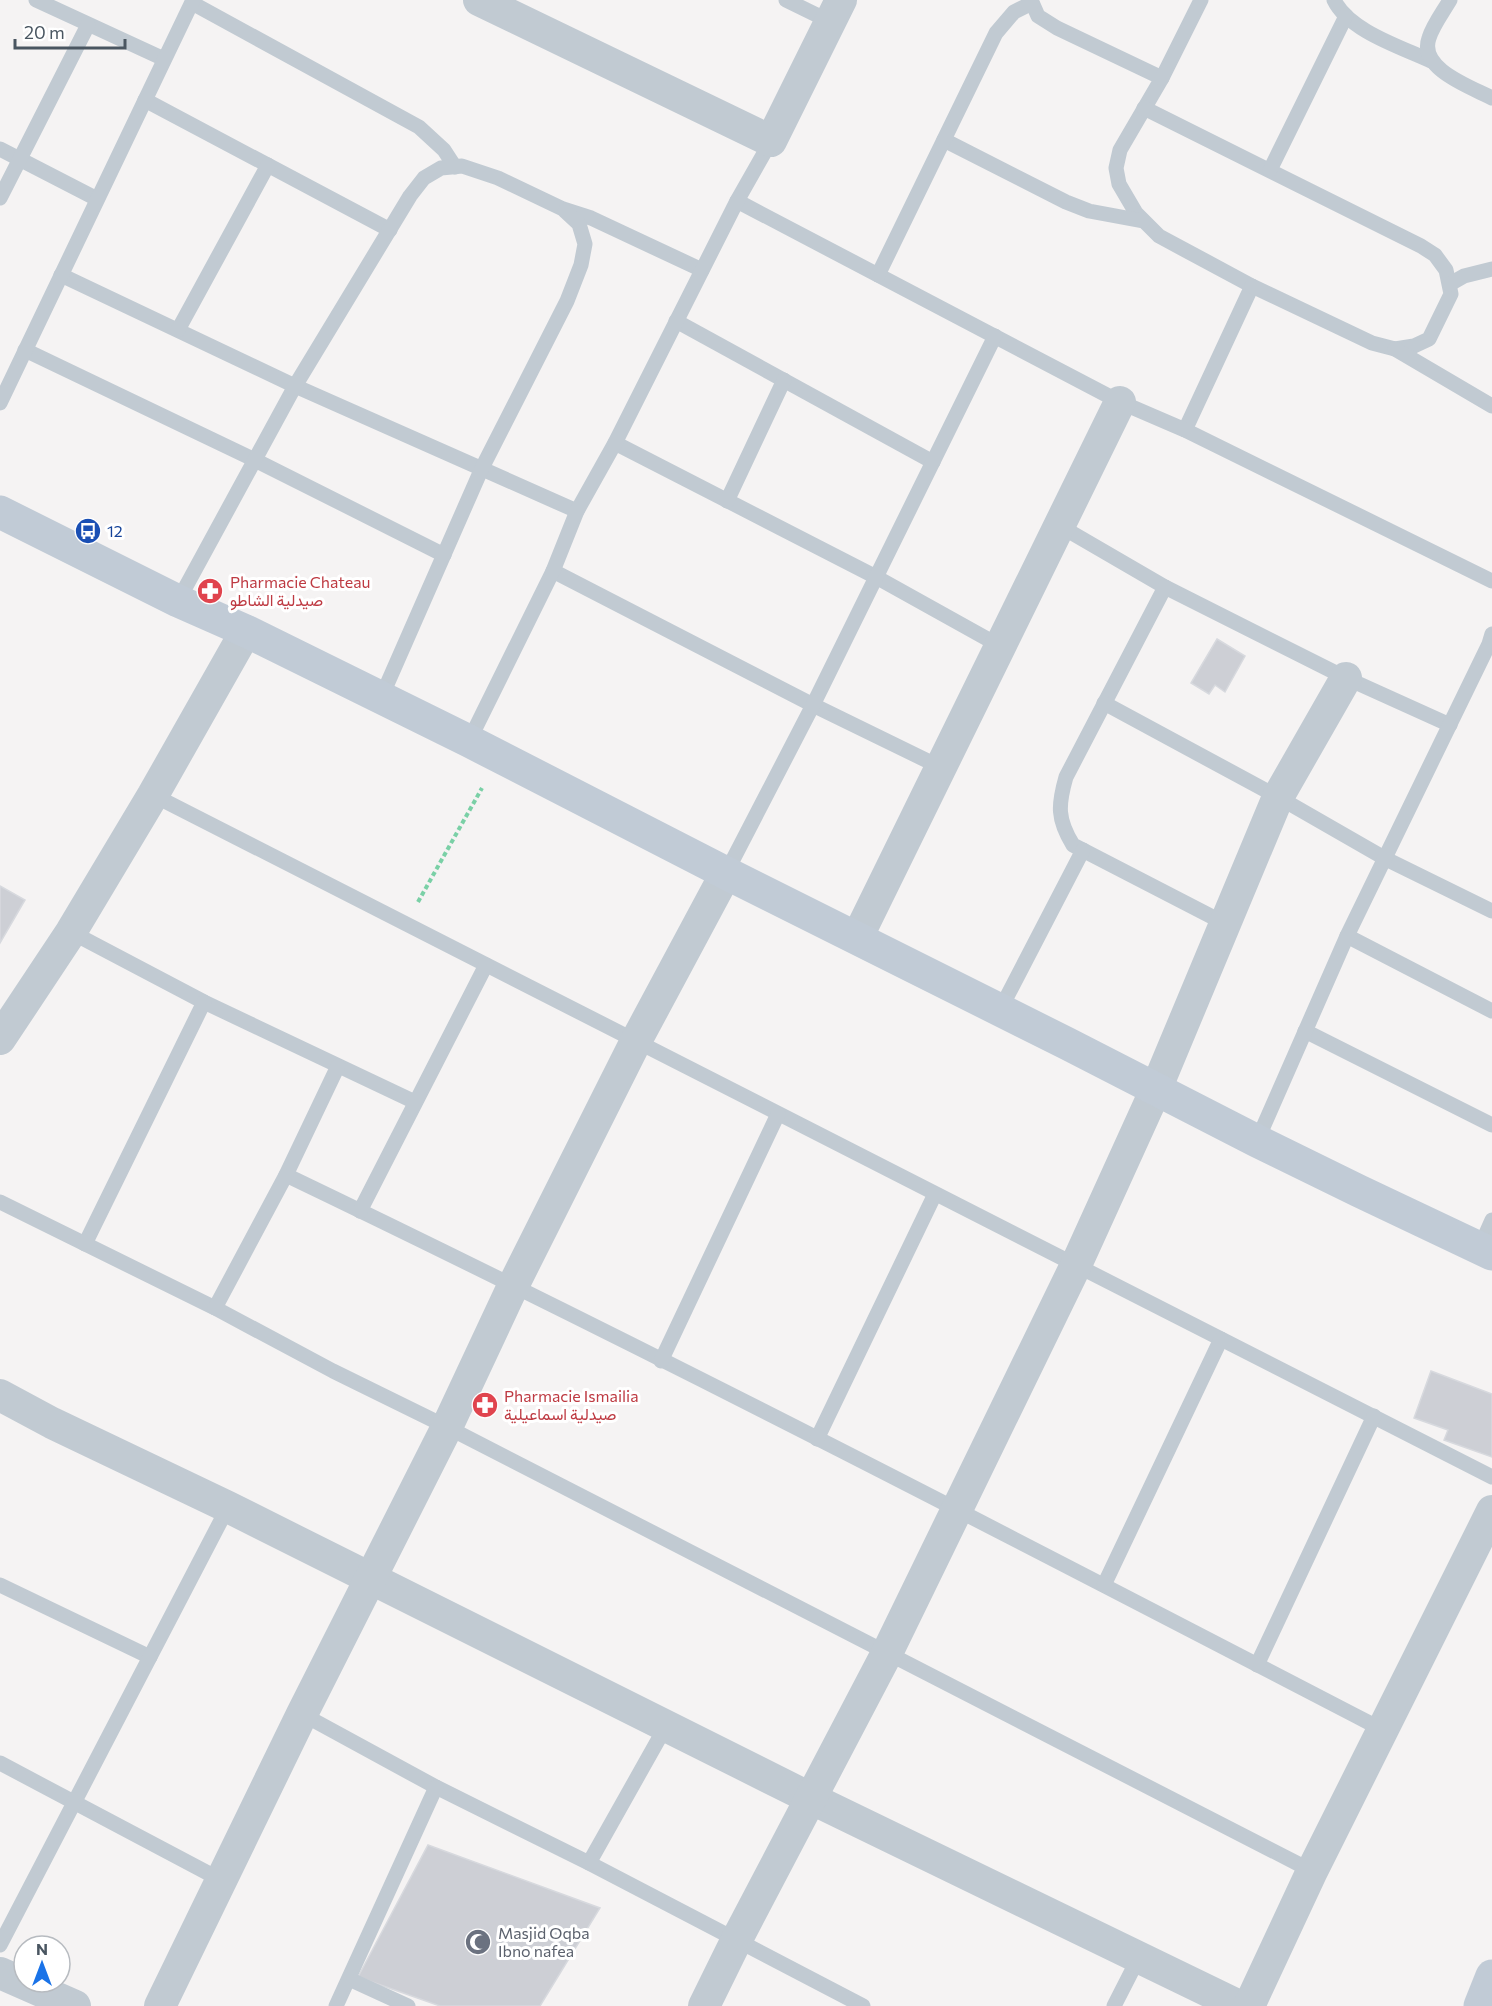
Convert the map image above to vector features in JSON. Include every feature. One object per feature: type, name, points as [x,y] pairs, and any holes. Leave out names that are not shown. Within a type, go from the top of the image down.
[{"type":"street","points":[[479,0],[771,141],[836,11]]},
{"type":"street","points":[[857,938],[1120,402]]},
{"type":"street","points":[[0,512],[178,601],[246,631],[469,741],[726,873],[1359,1191],[1488,1240]]},
{"type":"street","points":[[0,1039],[70,932],[153,795],[246,631]]},
{"type":"street","points":[[704,2006],[887,1653],[1076,1265],[1156,1089],[1278,797],[1346,678]]},
{"type":"street","points":[[160,2006],[302,1714],[372,1580],[513,1286],[636,1041],[726,873]]},
{"type":"street","points":[[0,1395],[52,1423],[228,1507],[810,1798],[1239,2006]]},
{"type":"street","points":[[1249,2006],[1312,1871],[1492,1511]]},
{"type":"street","points":[[0,1973],[75,2006]]},
{"type":"street","points":[[1480,2006],[1492,1976]]},
{"type":"lane","points":[[36,0],[164,59]]},
{"type":"lane","points":[[786,0],[836,11]]},
{"type":"lane","points":[[1201,0],[1162,78],[1120,150],[1116,168],[1119,184],[1143,220],[1159,236],[1252,286],[1372,343],[1395,349],[1492,406]]},
{"type":"lane","points":[[1334,0],[1346,16],[1363,30],[1431,61],[1442,72],[1492,98]]},
{"type":"lane","points":[[1431,61],[1428,39],[1450,0]]},
{"type":"lane","points":[[0,404],[193,1],[419,127],[444,150],[455,167]]},
{"type":"lane","points":[[878,275],[996,33],[1014,12],[1031,2],[1038,15],[1057,28],[1162,78]]},
{"type":"lane","points":[[1270,171],[1346,16]]},
{"type":"lane","points":[[0,198],[88,25]]},
{"type":"lane","points":[[145,100],[390,230]]},
{"type":"lane","points":[[1144,108],[1435,255],[1446,270],[1451,294],[1429,339],[1414,346],[1395,349]]},
{"type":"lane","points":[[944,140],[1066,202],[1089,211],[1143,220]]},
{"type":"lane","points":[[469,741],[553,571],[577,511],[615,443],[737,201],[771,141]]},
{"type":"lane","points":[[0,149],[97,199]]},
{"type":"lane","points":[[178,330],[268,165]]},
{"type":"lane","points":[[178,601],[295,387],[410,196],[424,178],[441,168],[462,166],[498,178],[563,209],[591,218],[702,270]]},
{"type":"lane","points":[[737,201],[1120,402],[1185,430],[1492,581]]},
{"type":"lane","points":[[381,698],[482,468],[567,301],[581,265],[585,244],[579,224],[563,209]]},
{"type":"lane","points":[[1450,284],[1464,276],[1492,269]]},
{"type":"lane","points":[[61,275],[295,387],[577,511]]},
{"type":"lane","points":[[1185,430],[1252,286]]},
{"type":"lane","points":[[676,321],[933,462]]},
{"type":"lane","points":[[726,873],[813,705],[995,336]]},
{"type":"lane","points":[[25,351],[255,460],[444,555]]},
{"type":"lane","points":[[727,501],[784,380]]},
{"type":"lane","points":[[615,443],[876,578],[1000,646]]},
{"type":"lane","points":[[1059,526],[1165,587],[1346,678],[1450,724]]},
{"type":"lane","points":[[553,571],[813,705],[940,767]]},
{"type":"lane","points":[[1165,587],[1066,777],[1059,801],[1060,815],[1065,832],[1073,845],[1226,924]]},
{"type":"lane","points":[[1257,1141],[1347,936],[1386,859],[1492,634]]},
{"type":"lane","points":[[1104,703],[1278,797],[1386,859],[1492,911]]},
{"type":"lane","points":[[153,795],[1492,1477]]},
{"type":"lane","points":[[1000,1010],[1083,850]]},
{"type":"lane","points":[[70,932],[204,1002],[415,1102]]},
{"type":"lane","points":[[1347,936],[1492,1011]]},
{"type":"lane","points":[[360,1211],[486,965]]},
{"type":"lane","points":[[85,1244],[204,1002]]},
{"type":"lane","points":[[1305,1031],[1492,1125]]},
{"type":"lane","points":[[215,1308],[286,1175],[338,1066]]},
{"type":"lane","points":[[661,1361],[778,1114]]},
{"type":"lane","points":[[286,1175],[958,1509],[1383,1730]]},
{"type":"lane","points":[[817,1439],[935,1194]]},
{"type":"lane","points":[[0,1202],[215,1308],[333,1371],[447,1427],[1312,1871]]},
{"type":"lane","points":[[1104,1585],[1221,1339]]},
{"type":"lane","points":[[1257,1665],[1374,1416]]},
{"type":"lane","points":[[0,1945],[228,1507]]},
{"type":"lane","points":[[0,1585],[150,1658]]},
{"type":"lane","points":[[302,1714],[436,1787],[589,1863],[863,2006]]},
{"type":"lane","points":[[589,1863],[666,1726]]},
{"type":"lane","points":[[0,1763],[220,1880]]},
{"type":"lane","points":[[336,2006],[436,1787]]},
{"type":"lane","points":[[1114,2006],[1139,1957]]},
{"type":"lane","points":[[349,1979],[408,2006]]},
{"type":"path","points":[[406,924],[499,757]]},
{"type":"building","points":[[1217,639],[1245,656],[1225,692],[1215,685],[1209,694],[1191,683]]},
{"type":"building","points":[[0,886],[25,900],[0,943]]},
{"type":"building","points":[[1431,1371],[1492,1394],[1492,1457],[1444,1440],[1448,1430],[1414,1418]]},
{"type":"building","name":"Masjid Oqba Ibno nafea","points":[[428,1845],[600,1908],[540,2006],[440,2006],[358,1977]]},
{"type":"place","name":"12","points":[[88,531]]},
{"type":"place","name":"Pharmacie Chateau صيدلية الشاطو","points":[[210,591]]},
{"type":"place","name":"Pharmacie Ismailia صيدلية اسماعيلية","points":[[485,1405]]},
{"type":"place","name":"Masjid Oqba Ibno nafea","points":[[478,1942]]}]
